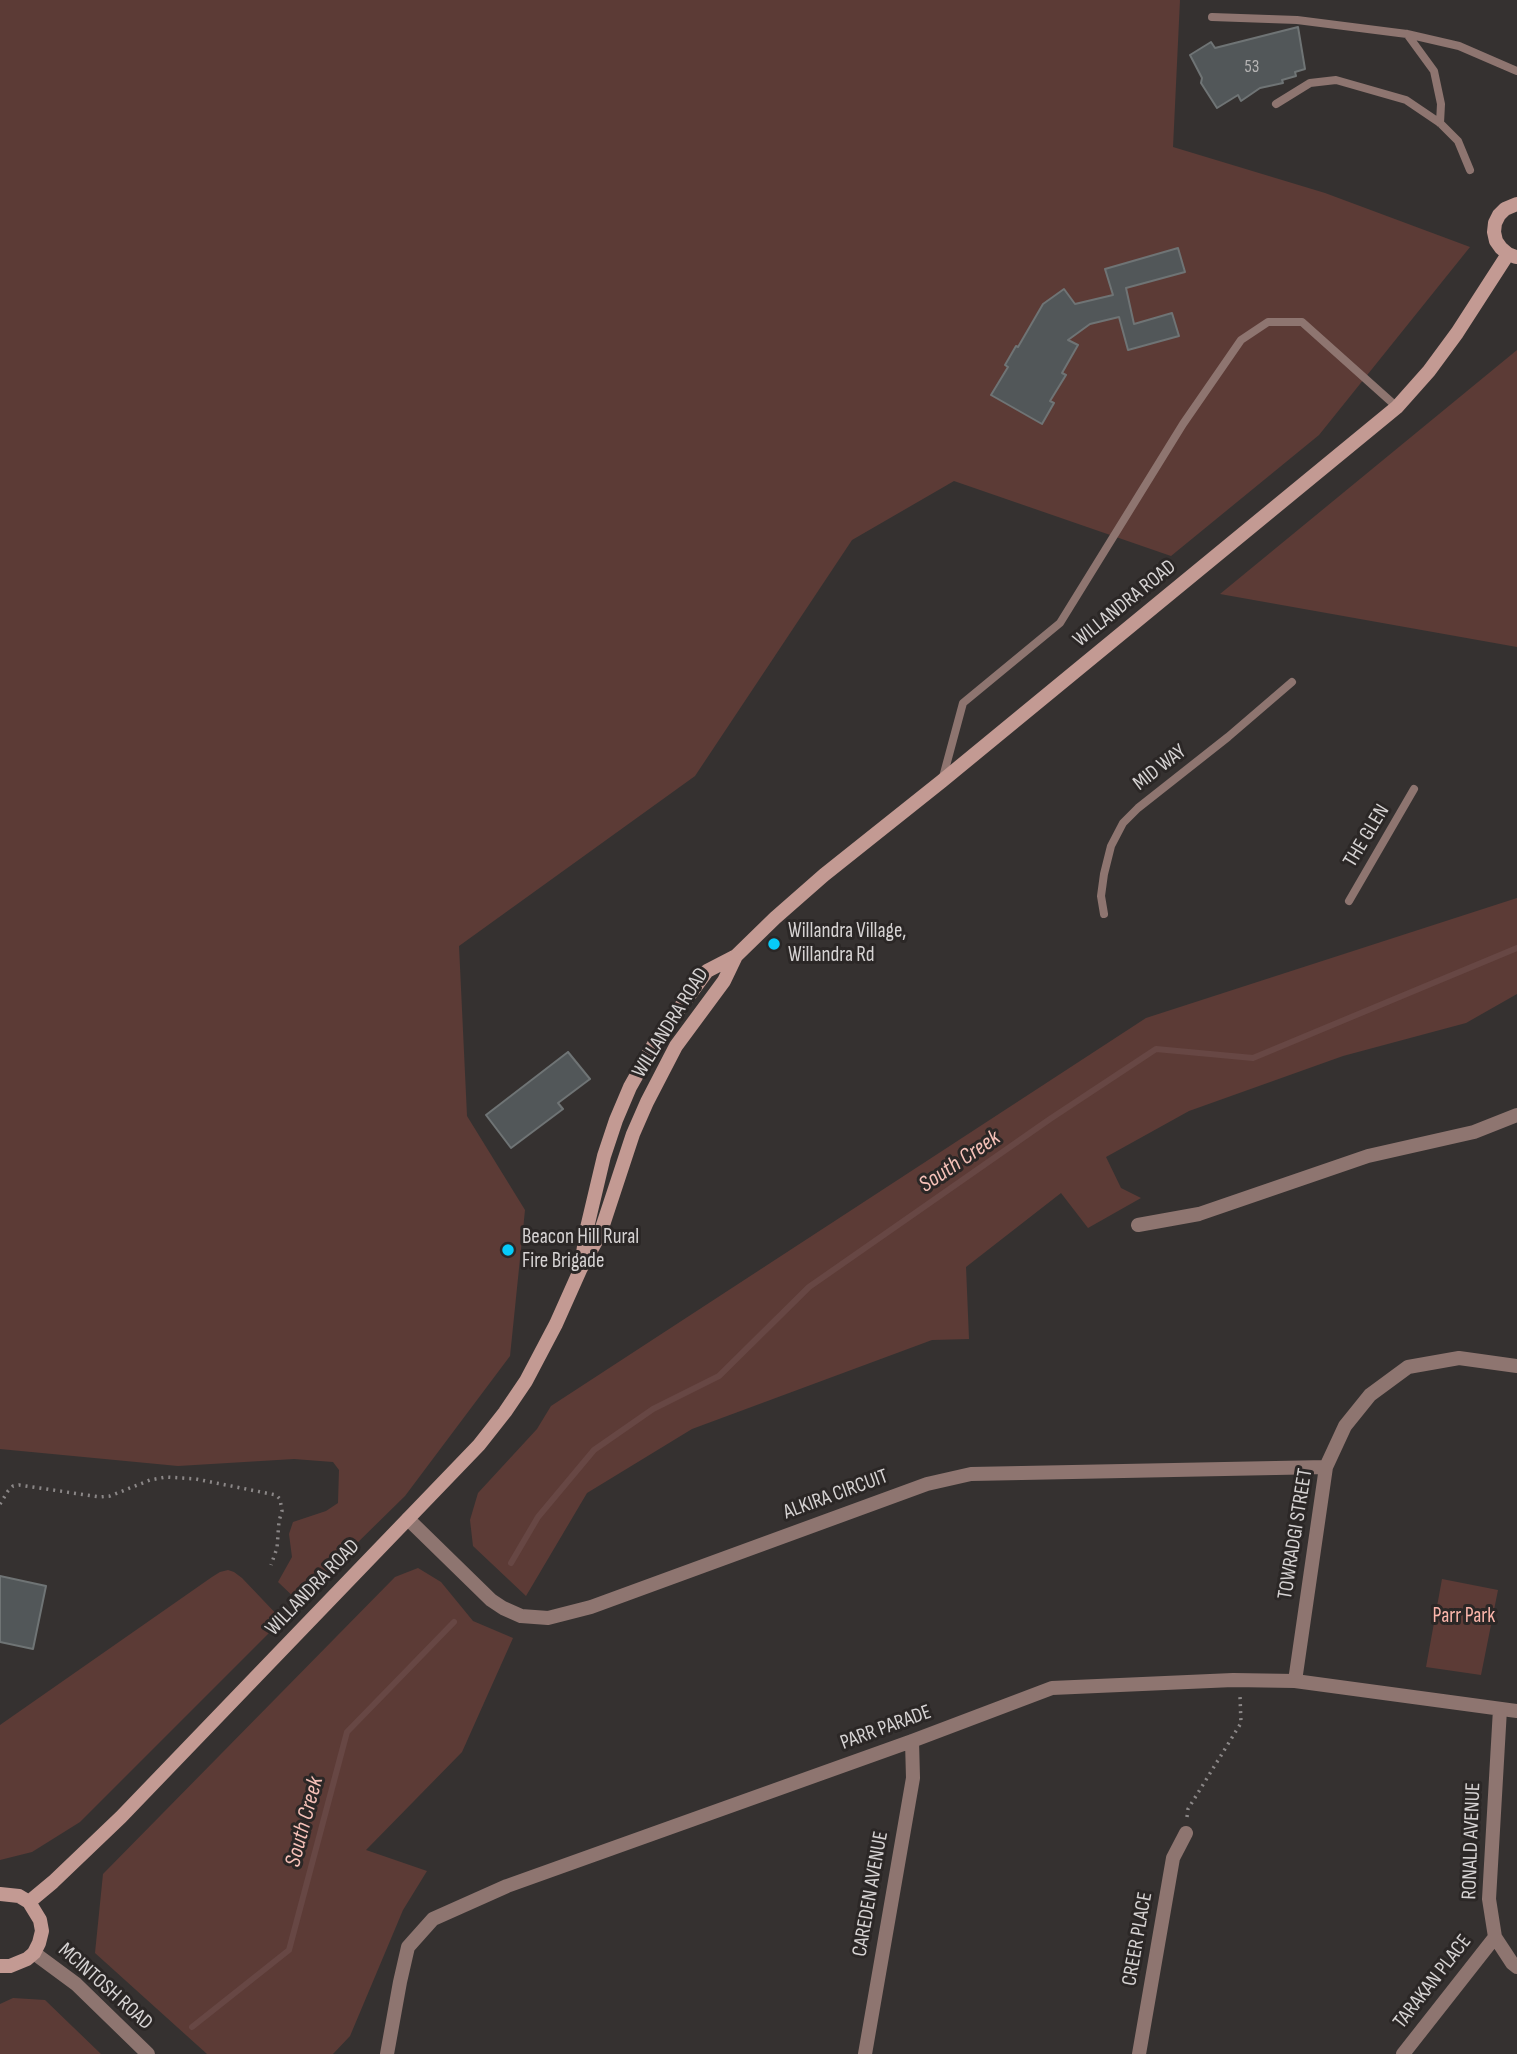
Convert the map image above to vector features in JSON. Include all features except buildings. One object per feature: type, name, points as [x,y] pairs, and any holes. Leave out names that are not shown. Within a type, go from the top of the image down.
[{"type":"main road","points":[[1512,256],[1496,241],[1495,223],[1505,208],[1517,204]]},
{"type":"main road","name":"WILLANDRA ROAD","points":[[581,1268],[586,1232],[604,1156],[630,1087],[657,1039],[707,971],[736,956],[824,875],[1396,407],[1429,371],[1512,256]]},
{"type":"main road","name":"WILLANDRA ROAD","points":[[29,1902],[121,1816],[479,1445],[505,1412],[526,1381],[600,1234],[633,1134],[647,1102],[676,1046],[724,981],[736,956]]},
{"type":"main road","points":[[0,1894],[19,1896],[29,1902],[40,1920],[42,1931],[34,1953],[19,1964],[0,1966]]},
{"type":"street","points":[[1138,1225],[1199,1214],[1368,1156],[1474,1132],[1517,1115]]},
{"type":"street","name":"TOWRADGI STREET","points":[[1295,1681],[1326,1466],[1345,1426],[1370,1395],[1408,1367],[1459,1358],[1517,1366]]},
{"type":"street","name":"ALKIRA CIRCUIT","points":[[408,1519],[491,1600],[521,1616],[548,1618],[591,1607],[927,1484],[971,1474],[1326,1466]]},
{"type":"street","name":"PARR PARADE","points":[[387,2054],[408,1947],[433,1919],[507,1886],[1052,1688],[1295,1681],[1517,1711]]},
{"type":"street","name":"RONALD AVENUE","points":[[1500,1709],[1489,1899],[1496,1937],[1517,1967]]},
{"type":"street","name":"CAREDEN AVENUE","points":[[865,2054],[913,1778],[912,1741]]},
{"type":"street","name":"CREER PLACE","points":[[1139,2054],[1173,1858],[1186,1833]]},
{"type":"street","name":"TARAKAN PLACE","points":[[1403,2054],[1496,1937]]},
{"type":"street","name":"MCINTOSH ROAD","points":[[34,1953],[76,1984],[149,2054]]},
{"type":"lane","points":[[1212,17],[1297,20],[1407,34],[1459,46],[1517,71]]},
{"type":"lane","points":[[1407,34],[1434,71],[1441,104],[1440,123]]},
{"type":"lane","points":[[1276,104],[1310,82],[1336,80],[1406,100],[1440,123],[1458,141],[1470,170]]},
{"type":"lane","points":[[942,781],[963,703],[1060,623],[1183,424],[1241,340],[1268,322],[1302,322],[1396,407]]},
{"type":"lane","name":"MID WAY","points":[[1104,914],[1101,896],[1104,874],[1111,846],[1124,823],[1138,807],[1228,737],[1292,682]]},
{"type":"lane","name":"THE GLEN","points":[[1349,901],[1414,789]]},
{"type":"path","points":[[0,1504],[8,1491],[19,1485],[100,1497],[166,1477],[196,1479],[276,1494],[280,1499],[282,1511],[277,1548],[271,1564]]},
{"type":"path","points":[[1186,1833],[1188,1809],[1241,1723],[1240,1681]]},
{"type":"green space","points":[[0,0],[1180,0],[1173,147],[1325,193],[1470,247],[1319,435],[1171,556],[954,481],[852,540],[695,776],[459,946],[467,1116],[525,1210],[510,1356],[405,1496],[298,1601],[278,1582],[292,1557],[289,1534],[293,1522],[326,1511],[338,1503],[339,1470],[333,1462],[294,1459],[178,1466],[0,1449]]},
{"type":"green space","points":[[1517,350],[1517,647],[1220,594]]},
{"type":"green space","points":[[1517,898],[1517,994],[1466,1023],[1343,1056],[1189,1111],[1106,1157],[1121,1188],[1141,1198],[1088,1228],[1061,1193],[966,1267],[969,1339],[932,1340],[692,1429],[587,1493],[526,1596],[473,1546],[470,1520],[478,1493],[537,1429],[551,1406],[1146,1018]]},
{"type":"green space","points":[[418,1568],[441,1582],[473,1621],[513,1638],[462,1752],[366,1850],[427,1871],[403,1910],[350,2036],[333,2054],[207,2054],[95,1953],[103,1874],[395,1577]]},
{"type":"green space","points":[[228,1570],[242,1578],[282,1620],[80,1822],[32,1852],[0,1860],[0,1725],[212,1577]]},
{"type":"green space","name":"Parr Park","points":[[1442,1579],[1498,1590],[1481,1675],[1426,1667]]},
{"type":"green space","points":[[13,1998],[45,2000],[101,2054],[0,2054],[0,2004]]},
{"type":"waterway","name":"South Creek","points":[[511,1563],[538,1517],[594,1450],[653,1409],[719,1376],[809,1287],[1050,1119],[1156,1049],[1253,1058],[1517,948]]},
{"type":"waterway","name":"South Creek","points":[[192,2027],[289,1950],[347,1732],[454,1622]]},
{"type":"place","name":"Willandra Village, Willandra Rd","points":[[774,944]]},
{"type":"place","name":"Beacon Hill Rural Fire Brigade","points":[[508,1250]]}]
